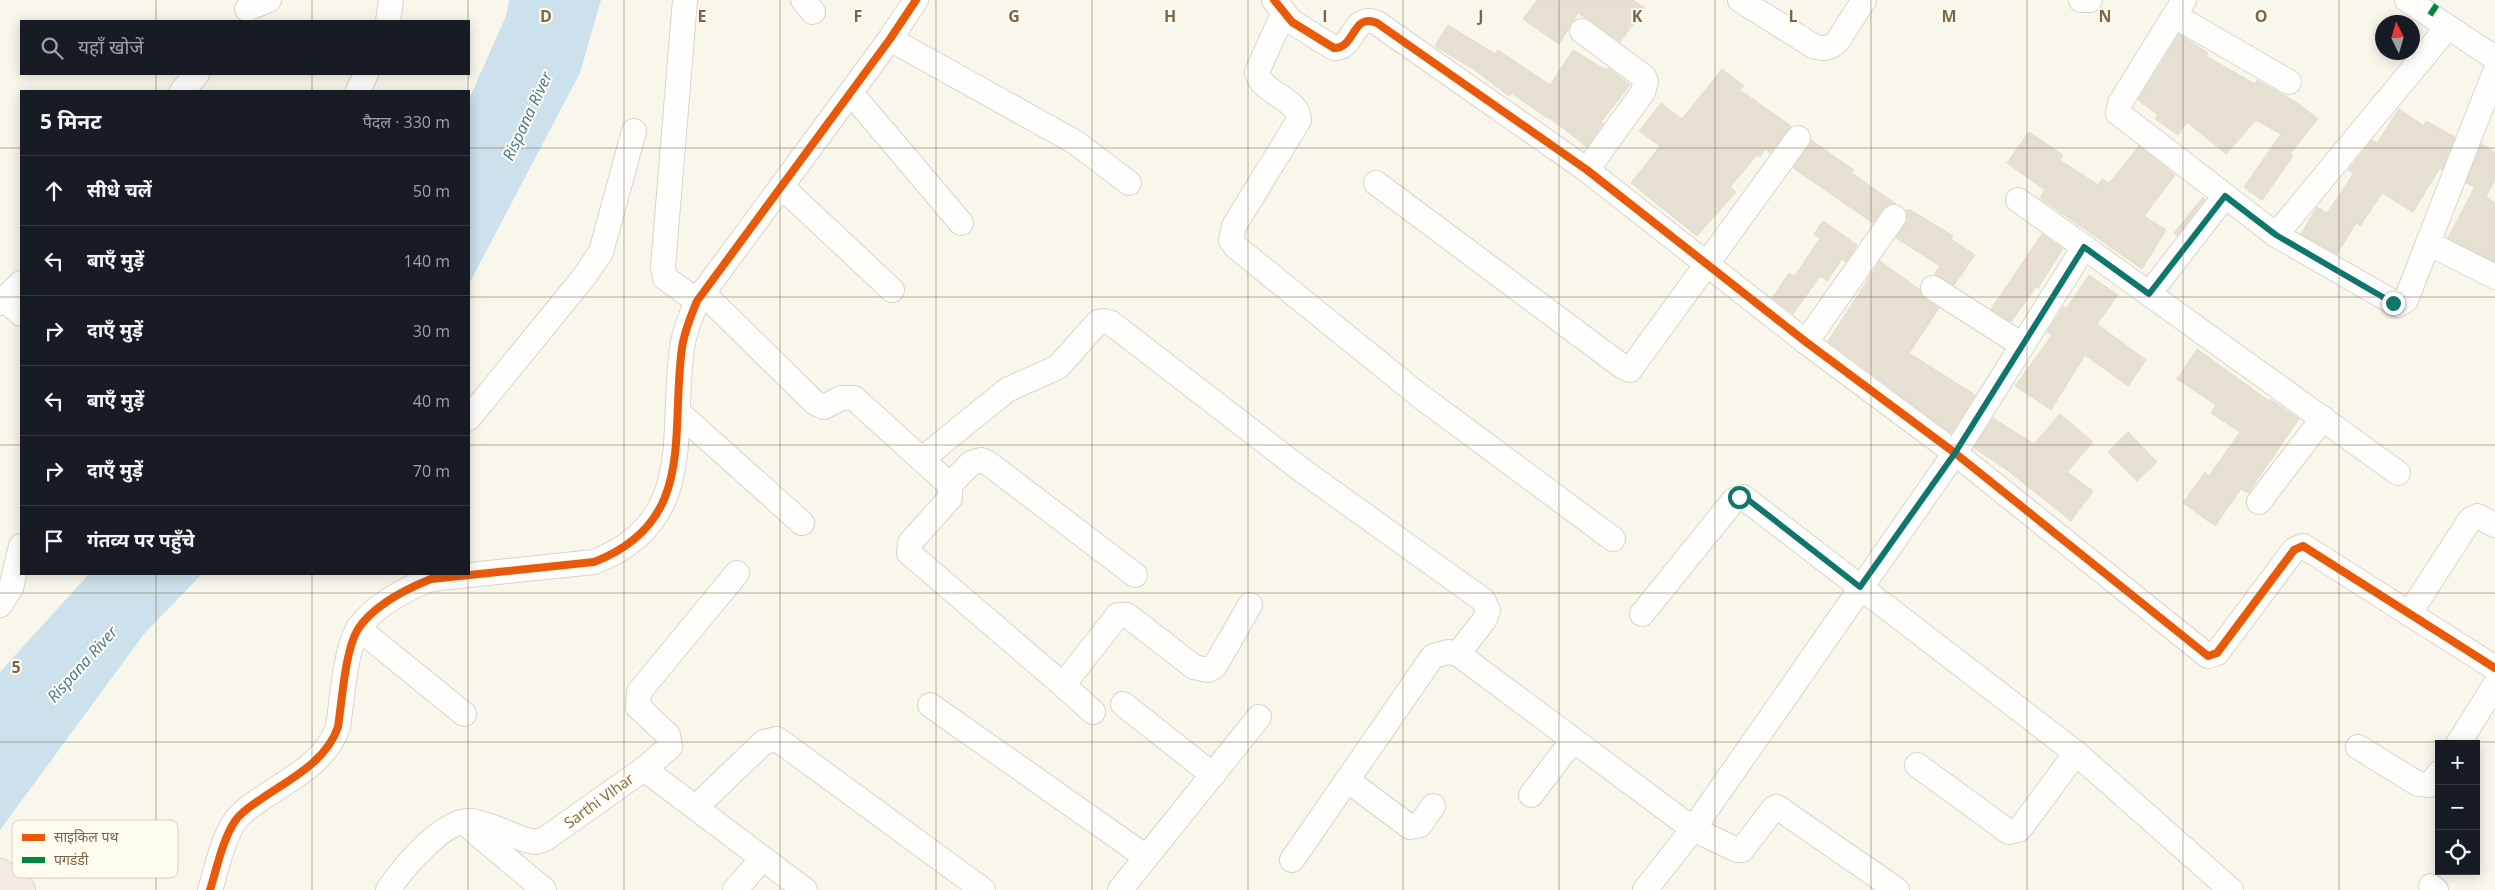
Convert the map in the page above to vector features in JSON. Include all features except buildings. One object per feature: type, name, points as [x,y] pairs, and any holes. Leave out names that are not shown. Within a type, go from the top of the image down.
[{"type":"highway","points":[[0,873],[21,890]]},
{"type":"street","points":[[244,10],[269,0]]},
{"type":"street","points":[[388,20],[391,0]]},
{"type":"street","points":[[685,0],[663,267],[665,278],[699,296],[819,406],[824,407],[841,398],[854,398],[950,485]]},
{"type":"street","points":[[470,573],[594,562],[617,553],[637,539],[655,519],[666,496],[675,463],[682,347],[699,296],[851,93],[916,0]]},
{"type":"street","points":[[1740,0],[1816,47],[1822,48],[1832,47],[1837,42],[1864,0]]},
{"type":"street","points":[[2081,0],[2090,0]]},
{"type":"street","points":[[2407,0],[2439,14],[2495,58]]},
{"type":"street","points":[[1279,7],[1292,22],[1334,48],[1345,46],[1364,21],[1370,20],[1377,23],[1587,170],[1806,342],[1955,453],[2208,656],[2217,653],[2294,550],[2300,546],[2307,548],[2495,668]]},
{"type":"street","points":[[1279,7],[1257,72],[1262,82],[1295,108],[1299,120],[1234,226],[1231,240],[1236,247],[1420,396],[1613,539]]},
{"type":"street","points":[[2289,82],[2180,8],[2120,103],[2118,113],[2276,235],[2398,304],[2406,300],[2495,72]]},
{"type":"street","points":[[2276,235],[2439,14]]},
{"type":"street","points":[[1582,31],[1644,77],[1646,81],[1643,92],[1587,170]]},
{"type":"street","points":[[890,39],[1075,142],[1129,183]]},
{"type":"street","points":[[183,90],[196,75]]},
{"type":"street","points":[[358,90],[366,75]]},
{"type":"street","points":[[851,93],[962,222]]},
{"type":"street","points":[[470,417],[584,277],[602,252],[634,131]]},
{"type":"street","points":[[1376,183],[1627,369],[1634,367],[1798,138]]},
{"type":"street","points":[[782,187],[892,290]]},
{"type":"street","points":[[2149,294],[2225,196]]},
{"type":"street","points":[[2018,200],[2398,473]]},
{"type":"street","points":[[1806,342],[1894,217]]},
{"type":"street","points":[[2428,243],[2495,277]]},
{"type":"street","points":[[1645,890],[1693,829],[1955,453],[2084,247]]},
{"type":"street","points":[[8,306],[20,285]]},
{"type":"street","points":[[1933,288],[2022,345]]},
{"type":"street","points":[[922,459],[1007,390],[1058,367],[1098,322],[1111,323],[1303,471],[1483,600],[1488,610],[1485,618],[1458,654]]},
{"type":"street","points":[[678,412],[802,524]]},
{"type":"street","points":[[2260,502],[2323,418]]},
{"type":"street","points":[[1093,712],[909,553],[910,543],[950,498],[950,485],[971,463],[982,460],[1135,575]]},
{"type":"street","points":[[1642,614],[1734,500],[1739,497],[1746,498],[2076,753],[2231,890]]},
{"type":"street","points":[[2409,614],[2470,520],[2481,516],[2495,525]]},
{"type":"street","points":[[0,605],[11,588],[20,550]]},
{"type":"street","points":[[644,769],[670,747],[670,740],[668,735],[638,707],[639,692],[737,573]]},
{"type":"street","points":[[210,890],[227,836],[235,820],[247,808],[322,756],[334,740],[338,727],[352,643],[358,628],[372,614],[392,599],[429,576]]},
{"type":"street","points":[[1063,685],[1114,618],[1122,614],[1194,667],[1208,670],[1215,666],[1250,605]]},
{"type":"street","points":[[358,628],[464,714]]},
{"type":"street","points":[[1292,860],[1432,656],[1448,652],[1458,654],[1693,829],[1737,850],[1742,850],[1773,809],[1777,807],[1897,890]]},
{"type":"street","points":[[2461,740],[2495,685]]},
{"type":"street","points":[[1122,704],[1213,775]]},
{"type":"street","points":[[930,705],[1146,857]]},
{"type":"street","points":[[1120,890],[1259,717]]},
{"type":"street","points":[[696,807],[764,742],[777,739],[984,890]]},
{"type":"street","points":[[1531,795],[1573,740]]},
{"type":"street","points":[[2358,748],[2418,784],[2430,785],[2435,778]]},
{"type":"street","points":[[1917,765],[2009,832],[2018,830],[2022,826],[2076,753]]},
{"type":"street","name":"Sarthi VIhar","points":[[464,822],[472,821],[535,842],[546,839],[644,769],[804,890]]},
{"type":"street","points":[[1347,780],[1410,827],[1420,825],[1433,806]]},
{"type":"street","points":[[388,890],[398,876],[445,829],[452,824],[464,822],[544,890]]},
{"type":"street","points":[[735,890],[762,859]]},
{"type":"water","name":"Rispana River","points":[[509,0],[601,0],[580,73],[470,282],[470,97],[506,16]]},
{"type":"water","name":"Rispana River","points":[[88,575],[201,575],[144,634],[0,830],[0,672]]},
{"type":"marked path","points":[[2430,15],[2440,0]]},
{"type":"cycle path","points":[[470,575],[594,562],[627,545],[650,524],[664,500],[672,473],[676,443],[682,348],[686,330],[697,301],[890,39],[916,0]]},
{"type":"cycle path","points":[[1274,0],[1292,22],[1334,48],[1341,47],[1346,43],[1363,22],[1377,23],[1587,170],[1806,342],[1955,453],[2208,656],[2217,653],[2294,550],[2303,546],[2495,668]]},
{"type":"cycle path","points":[[210,890],[223,846],[237,818],[250,806],[306,769],[325,750],[332,739],[338,727],[350,650],[358,629],[365,620],[391,599],[431,579],[469,575]]},
{"type":"route","points":[[1739,497],[1746,498],[1860,587],[1955,453],[2084,247],[2149,294],[2225,196],[2276,235],[2393,303]]}]
